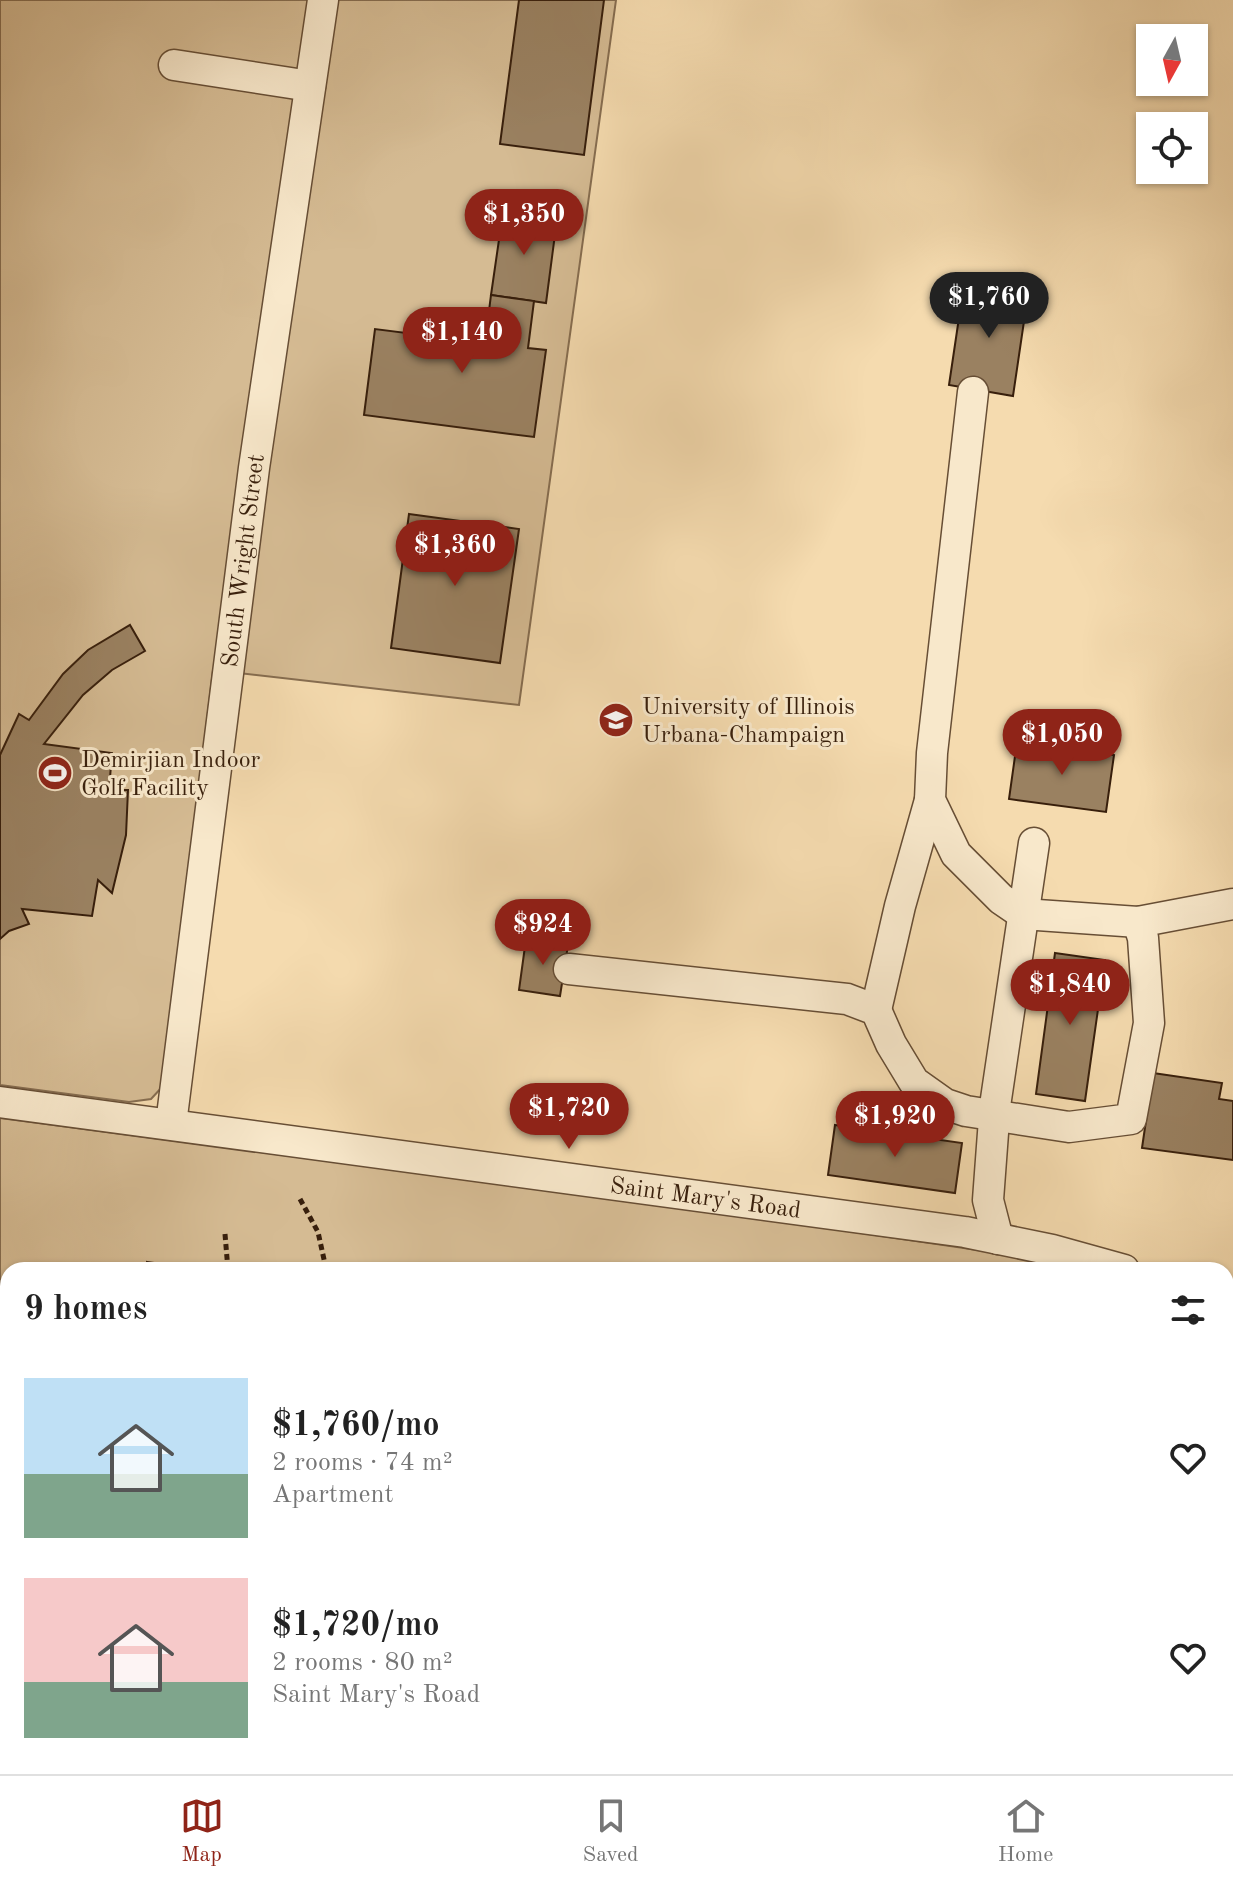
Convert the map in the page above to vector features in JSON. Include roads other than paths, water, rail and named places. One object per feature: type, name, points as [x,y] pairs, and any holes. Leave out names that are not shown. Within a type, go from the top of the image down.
[{"type":"street","name":"South Wright Street","points":[[171,1124],[252,484],[323,0]]},
{"type":"street","points":[[174,65],[310,86]]},
{"type":"street","points":[[973,392],[932,753],[930,800],[900,906],[876,1010],[891,1044],[914,1082],[945,1104],[994,1116],[1069,1127],[1131,1119],[1149,1023],[1143,938],[1138,922]]},
{"type":"street","points":[[930,800],[956,854],[1001,899],[1023,914],[1138,922],[1233,904]]},
{"type":"street","points":[[998,1239],[988,1200],[994,1116],[1034,843]]},
{"type":"street","points":[[569,969],[847,999],[876,1010]]},
{"type":"street","name":"Saint Mary's Road","points":[[0,1102],[998,1239],[1095,1262]]},
{"type":"place","name":"University of Illinois Urbana-Champaign","points":[[616,720]]},
{"type":"place","name":"Demirjian Indoor Golf Facility","points":[[55,773]]}]
